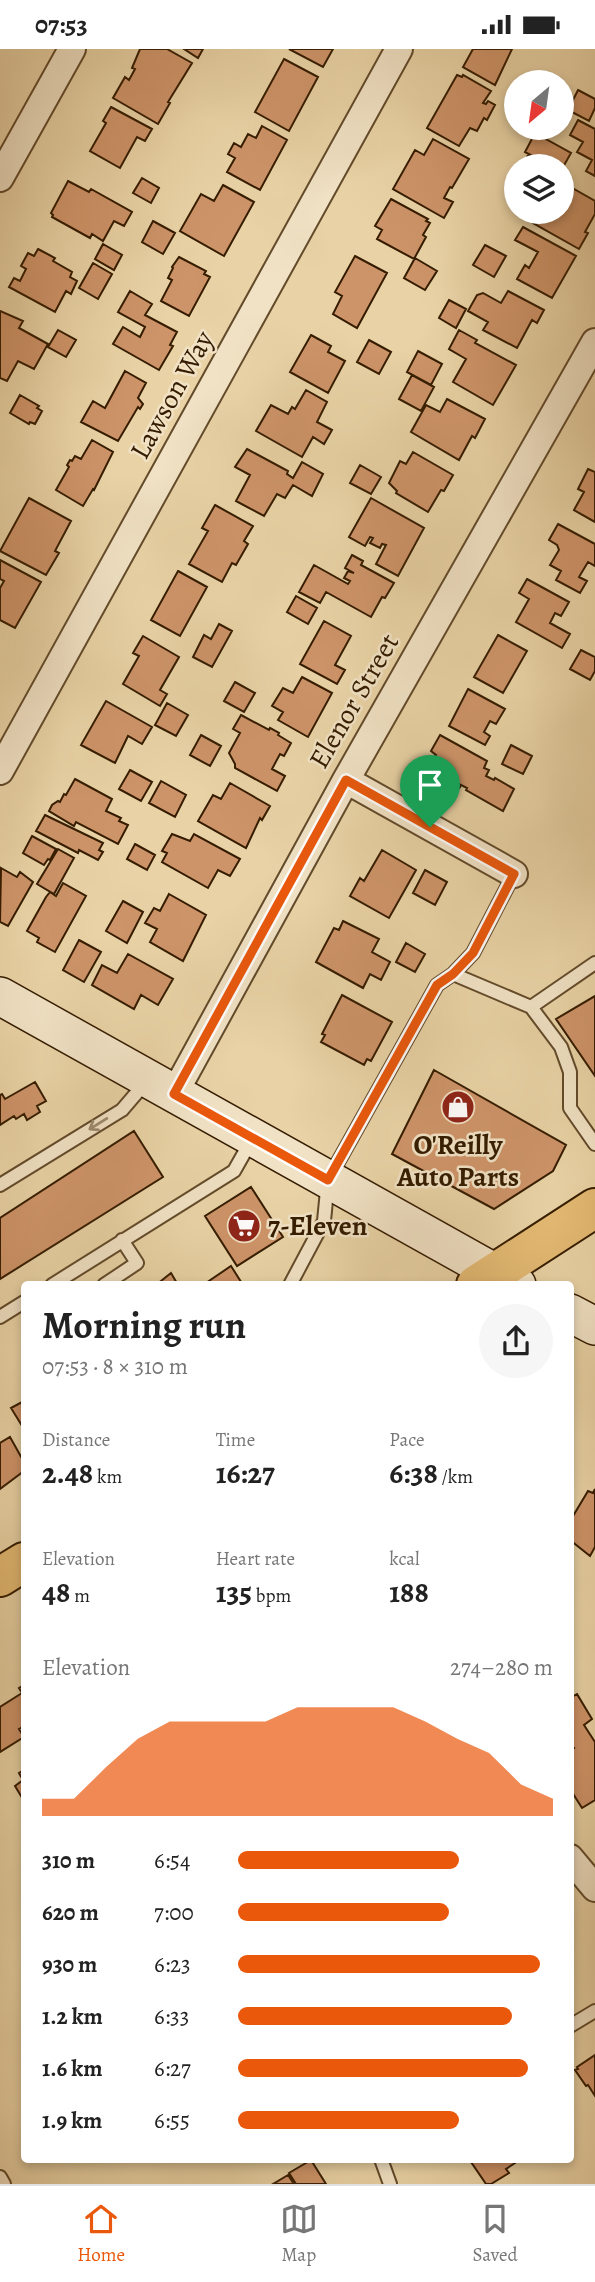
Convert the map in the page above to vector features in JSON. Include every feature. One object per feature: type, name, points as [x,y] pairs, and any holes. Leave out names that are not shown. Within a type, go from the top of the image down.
[{"type":"main road","points":[[0,996],[328,1180],[496,1281],[595,1208]]},
{"type":"main road","points":[[574,1315],[595,1326]]},
{"type":"main road","points":[[0,1577],[21,1564]]},
{"type":"street","points":[[0,179],[72,49]]},
{"type":"street","name":"Lawson Way","points":[[0,771],[399,49]]},
{"type":"street","name":"Elenor Street","points":[[162,1087],[346,780],[595,342]]},
{"type":"street","points":[[346,780],[514,874]]},
{"type":"street","points":[[574,1863],[595,1888]]},
{"type":"lane","points":[[292,1281],[324,1221],[328,1180],[437,985],[453,974],[473,953],[514,874]]},
{"type":"lane","points":[[531,1007],[595,963]]},
{"type":"lane","points":[[453,974],[531,1007],[561,1047],[570,1072],[570,1108],[595,1144]]},
{"type":"lane","points":[[0,1185],[162,1087]]},
{"type":"lane","points":[[58,1281],[233,1171],[253,1138]]},
{"type":"lane","points":[[110,1281],[137,1263],[122,1240]]},
{"type":"lane","points":[[0,1317],[21,1304]]},
{"type":"lane","points":[[574,2024],[595,2011]]},
{"type":"lane","points":[[383,2163],[390,2184]]},
{"type":"lane","points":[[0,2177],[4,2184]]},
{"type":"building","points":[[140,49],[167,49],[192,63],[158,124],[113,98],[125,77],[129,80]]},
{"type":"building","points":[[184,49],[203,49],[198,58]]},
{"type":"building","points":[[289,49],[333,49],[323,67]]},
{"type":"building","points":[[473,49],[512,49],[495,85],[463,67]]},
{"type":"building","points":[[284,59],[318,77],[289,131],[255,112]]},
{"type":"building","points":[[457,75],[463,75],[491,91],[483,103],[488,101],[495,105],[487,120],[484,118],[477,131],[470,128],[459,146],[427,128]]},
{"type":"building","points":[[578,90],[595,99],[595,108],[589,121],[574,113],[574,98]]},
{"type":"building","points":[[111,107],[152,129],[145,141],[137,137],[120,168],[90,151],[106,123],[103,121]]},
{"type":"building","points":[[578,120],[595,129],[595,176],[586,171],[592,160],[577,152],[583,142],[574,137],[574,128]]},
{"type":"building","points":[[262,126],[287,140],[260,190],[227,172],[235,158],[228,154],[234,143],[241,147],[248,134],[256,138]]},
{"type":"building","points":[[433,139],[469,159],[444,198],[453,202],[444,218],[393,189],[415,150],[424,155]]},
{"type":"building","points":[[531,140],[548,140],[571,153],[529,154],[525,152]]},
{"type":"building","points":[[142,178],[159,188],[151,203],[133,193]]},
{"type":"building","points":[[68,181],[89,192],[91,189],[132,212],[124,226],[114,221],[103,241],[92,234],[90,238],[52,217],[51,213]]},
{"type":"building","points":[[223,185],[254,202],[224,256],[180,231],[201,194],[214,201]]},
{"type":"building","points":[[574,189],[595,201],[595,214],[579,249],[535,224],[574,224]]},
{"type":"building","points":[[391,199],[428,219],[426,221],[430,223],[414,259],[377,239],[382,230],[375,226]]},
{"type":"building","points":[[153,221],[175,233],[163,254],[142,242]]},
{"type":"building","points":[[523,227],[576,256],[552,298],[517,279],[525,265],[529,268],[538,252],[515,240]]},
{"type":"building","points":[[103,244],[122,255],[114,270],[95,259]]},
{"type":"building","points":[[485,245],[506,256],[494,277],[473,265]]},
{"type":"building","points":[[38,249],[55,258],[53,261],[72,272],[70,277],[77,281],[71,294],[66,291],[55,312],[9,287],[14,278],[20,281],[26,269],[21,266],[28,253],[34,256]]},
{"type":"building","points":[[355,256],[387,273],[357,328],[333,314],[342,296],[335,292]]},
{"type":"building","points":[[179,257],[206,271],[204,274],[210,277],[189,316],[161,301],[172,280],[168,278],[172,267]]},
{"type":"building","points":[[415,258],[437,271],[425,290],[404,278]]},
{"type":"building","points":[[93,263],[112,274],[98,299],[79,288]]},
{"type":"building","points":[[130,291],[152,304],[145,315],[177,332],[170,345],[173,346],[159,370],[113,344],[123,327],[140,337],[145,327],[118,312]]},
{"type":"building","points":[[508,291],[544,310],[537,323],[532,320],[517,348],[483,330],[488,322],[468,311],[477,295],[483,293],[501,303]]},
{"type":"building","points":[[449,300],[466,309],[456,328],[439,318]]},
{"type":"building","points":[[0,311],[23,321],[19,328],[48,344],[34,369],[18,361],[7,381],[0,378]]},
{"type":"building","points":[[58,330],[76,340],[66,357],[48,347]]},
{"type":"building","points":[[459,330],[477,340],[475,343],[516,365],[493,405],[453,382],[466,359],[449,349]]},
{"type":"building","points":[[311,335],[331,346],[328,352],[345,361],[328,393],[290,372]]},
{"type":"building","points":[[369,340],[391,352],[379,374],[357,362]]},
{"type":"building","points":[[418,351],[442,364],[431,385],[407,372]]},
{"type":"building","points":[[125,371],[146,383],[138,398],[143,404],[140,409],[138,407],[118,441],[81,422],[93,401],[105,408]]},
{"type":"building","points":[[412,375],[434,387],[421,411],[399,399]]},
{"type":"building","points":[[306,390],[327,402],[317,422],[332,430],[324,444],[313,437],[302,457],[256,431],[271,405],[288,414],[292,407],[295,409]]},
{"type":"building","points":[[20,395],[39,406],[37,408],[42,411],[35,424],[29,424],[10,413]]},
{"type":"building","points":[[447,399],[485,419],[459,460],[411,432],[426,405],[440,412]]},
{"type":"building","points":[[92,440],[113,452],[83,506],[56,490],[70,460],[75,456],[81,459]]},
{"type":"building","points":[[247,449],[288,471],[287,474],[293,478],[302,462],[323,474],[312,496],[293,485],[285,498],[277,494],[264,516],[236,501],[250,475],[235,467]]},
{"type":"building","points":[[413,452],[453,475],[428,512],[396,493],[389,483],[400,461],[406,464]]},
{"type":"building","points":[[360,465],[381,477],[371,494],[350,483]]},
{"type":"building","points":[[588,469],[595,472],[595,522],[574,510],[584,492],[578,489]]},
{"type":"building","points":[[29,498],[71,521],[55,551],[59,553],[46,575],[0,551]]},
{"type":"building","points":[[371,498],[424,528],[398,576],[376,564],[386,545],[382,544],[380,548],[370,543],[373,538],[370,537],[365,546],[349,537]]},
{"type":"building","points":[[215,505],[253,526],[244,541],[248,544],[236,565],[232,563],[222,582],[189,564],[208,531],[202,528]]},
{"type":"building","points":[[558,524],[595,544],[595,566],[588,562],[579,577],[587,581],[580,593],[556,580],[561,571],[550,565],[559,550],[557,545],[549,540]]},
{"type":"building","points":[[352,555],[363,561],[361,565],[394,583],[371,617],[326,592],[320,603],[299,592],[314,565],[348,584],[350,581],[344,578],[348,571],[354,573],[345,568]]},
{"type":"building","points":[[0,560],[41,582],[15,628],[0,620],[0,588],[4,581],[0,579]]},
{"type":"building","points":[[178,571],[207,587],[180,636],[151,620]]},
{"type":"building","points":[[527,579],[569,602],[561,616],[555,613],[550,623],[570,634],[562,648],[516,622],[529,599],[519,593]]},
{"type":"building","points":[[296,596],[317,608],[308,624],[287,612]]},
{"type":"building","points":[[324,621],[351,636],[335,665],[345,670],[337,684],[300,664]]},
{"type":"building","points":[[219,624],[232,631],[212,667],[193,657],[204,635],[211,639]]},
{"type":"building","points":[[498,635],[527,651],[503,693],[474,677]]},
{"type":"building","points":[[143,636],[179,657],[160,690],[167,694],[160,706],[123,684],[139,656],[133,653]]},
{"type":"building","points":[[581,650],[595,657],[595,671],[590,680],[570,669]]},
{"type":"building","points":[[302,677],[332,693],[308,737],[278,720],[283,712],[272,706],[283,688],[293,693]]},
{"type":"building","points":[[235,682],[255,693],[244,712],[224,701]]},
{"type":"building","points":[[468,689],[505,709],[496,724],[490,721],[484,732],[490,736],[485,745],[449,726]]},
{"type":"building","points":[[106,701],[152,727],[142,744],[128,736],[115,763],[81,745]]},
{"type":"building","points":[[167,703],[188,715],[176,736],[155,725]]},
{"type":"building","points":[[241,715],[279,733],[278,735],[291,743],[284,756],[280,754],[272,769],[285,776],[277,791],[235,768],[229,753],[240,733],[233,729]]},
{"type":"building","points":[[201,735],[221,746],[210,766],[190,755]]},
{"type":"building","points":[[440,735],[487,761],[484,768],[489,770],[486,776],[514,789],[503,811],[459,784],[460,787],[453,796],[422,780],[430,761],[432,762],[436,755],[431,751]]},
{"type":"building","points":[[511,745],[532,756],[523,774],[502,764]]},
{"type":"building","points":[[130,770],[152,782],[141,801],[119,789]]},
{"type":"building","points":[[75,779],[112,799],[106,811],[121,818],[119,821],[128,825],[118,844],[76,822],[74,826],[49,811],[52,805],[60,802],[64,794],[66,795]]},
{"type":"building","points":[[161,781],[186,795],[175,817],[149,803]]},
{"type":"building","points":[[230,783],[270,806],[262,820],[260,818],[246,848],[198,821],[213,795],[221,799]]},
{"type":"building","points":[[45,815],[103,843],[99,850],[103,852],[98,860],[79,850],[78,853],[36,831]]},
{"type":"building","points":[[172,834],[190,841],[194,834],[240,859],[230,876],[218,870],[208,888],[162,862],[167,853],[162,851]]},
{"type":"building","points":[[32,836],[56,849],[44,865],[23,853]]},
{"type":"building","points":[[135,844],[155,855],[147,870],[127,859]]},
{"type":"building","points":[[58,849],[74,858],[54,894],[37,884]]},
{"type":"building","points":[[382,850],[416,870],[389,918],[350,896],[360,878],[364,881]]},
{"type":"building","points":[[1,868],[17,877],[20,872],[33,882],[8,926],[0,922]]},
{"type":"building","points":[[425,870],[447,882],[435,905],[413,893]]},
{"type":"building","points":[[63,883],[86,896],[55,952],[37,942],[39,938],[27,931],[46,897],[50,892],[56,896]]},
{"type":"building","points":[[169,894],[206,915],[183,961],[150,942],[157,929],[145,923],[154,908],[160,911]]},
{"type":"building","points":[[123,901],[143,912],[127,943],[106,931]]},
{"type":"building","points":[[343,921],[379,939],[372,952],[390,962],[381,980],[370,974],[363,988],[316,962],[334,928],[339,930]]},
{"type":"building","points":[[79,940],[101,952],[84,982],[63,970]]},
{"type":"building","points":[[406,943],[425,954],[415,972],[396,962]]},
{"type":"building","points":[[128,954],[173,979],[158,1005],[141,995],[134,1009],[92,985],[102,965],[117,973]]},
{"type":"building","points":[[342,995],[392,1022],[371,1061],[367,1059],[364,1065],[321,1042],[325,1035],[322,1034]]},
{"type":"building","points":[[595,996],[595,1076],[556,1019]]},
{"type":"building","name":"O'Reilly Auto Parts","points":[[434,1070],[566,1145],[553,1171],[494,1209],[392,1154]]},
{"type":"building","points":[[35,1082],[46,1101],[37,1106],[40,1112],[27,1120],[24,1114],[16,1119],[14,1116],[0,1125],[0,1095],[5,1099]]},
{"type":"building","points":[[134,1131],[163,1177],[0,1279],[0,1218]]},
{"type":"building","name":"7-Eleven","points":[[251,1187],[283,1237],[237,1266],[205,1216]]},
{"type":"building","points":[[231,1266],[240,1281],[209,1281]]},
{"type":"building","points":[[171,1273],[176,1281],[161,1281]]},
{"type":"building","points":[[21,1403],[21,1424],[11,1408]]},
{"type":"building","points":[[10,1437],[21,1457],[21,1473],[0,1489],[0,1443]]},
{"type":"building","points":[[595,1489],[595,1547],[590,1556],[574,1543],[574,1514],[588,1491],[593,1493]]},
{"type":"building","points":[[21,1694],[21,1739],[0,1752],[0,1707]]},
{"type":"building","points":[[577,1694],[592,1719],[584,1725],[595,1742],[595,1800],[582,1808],[574,1795],[574,1696]]},
{"type":"building","points":[[21,1782],[21,1796],[15,1786]]},
{"type":"building","points":[[595,2055],[595,2096],[575,2070]]},
{"type":"building","points":[[306,2163],[313,2163],[326,2184],[296,2184],[289,2173]]},
{"type":"building","points":[[472,2163],[515,2163],[506,2169],[509,2173],[491,2184],[486,2184]]},
{"type":"building","points":[[288,2175],[294,2184],[273,2184]]},
{"type":"place","name":"O'Reilly Auto Parts","points":[[458,1107]]},
{"type":"place","name":"7-Eleven","points":[[244,1226]]},
{"type":"route","points":[[346,780],[430,827],[514,874],[473,953],[453,974],[437,985],[328,1180],[174,1094],[346,780]]}]
